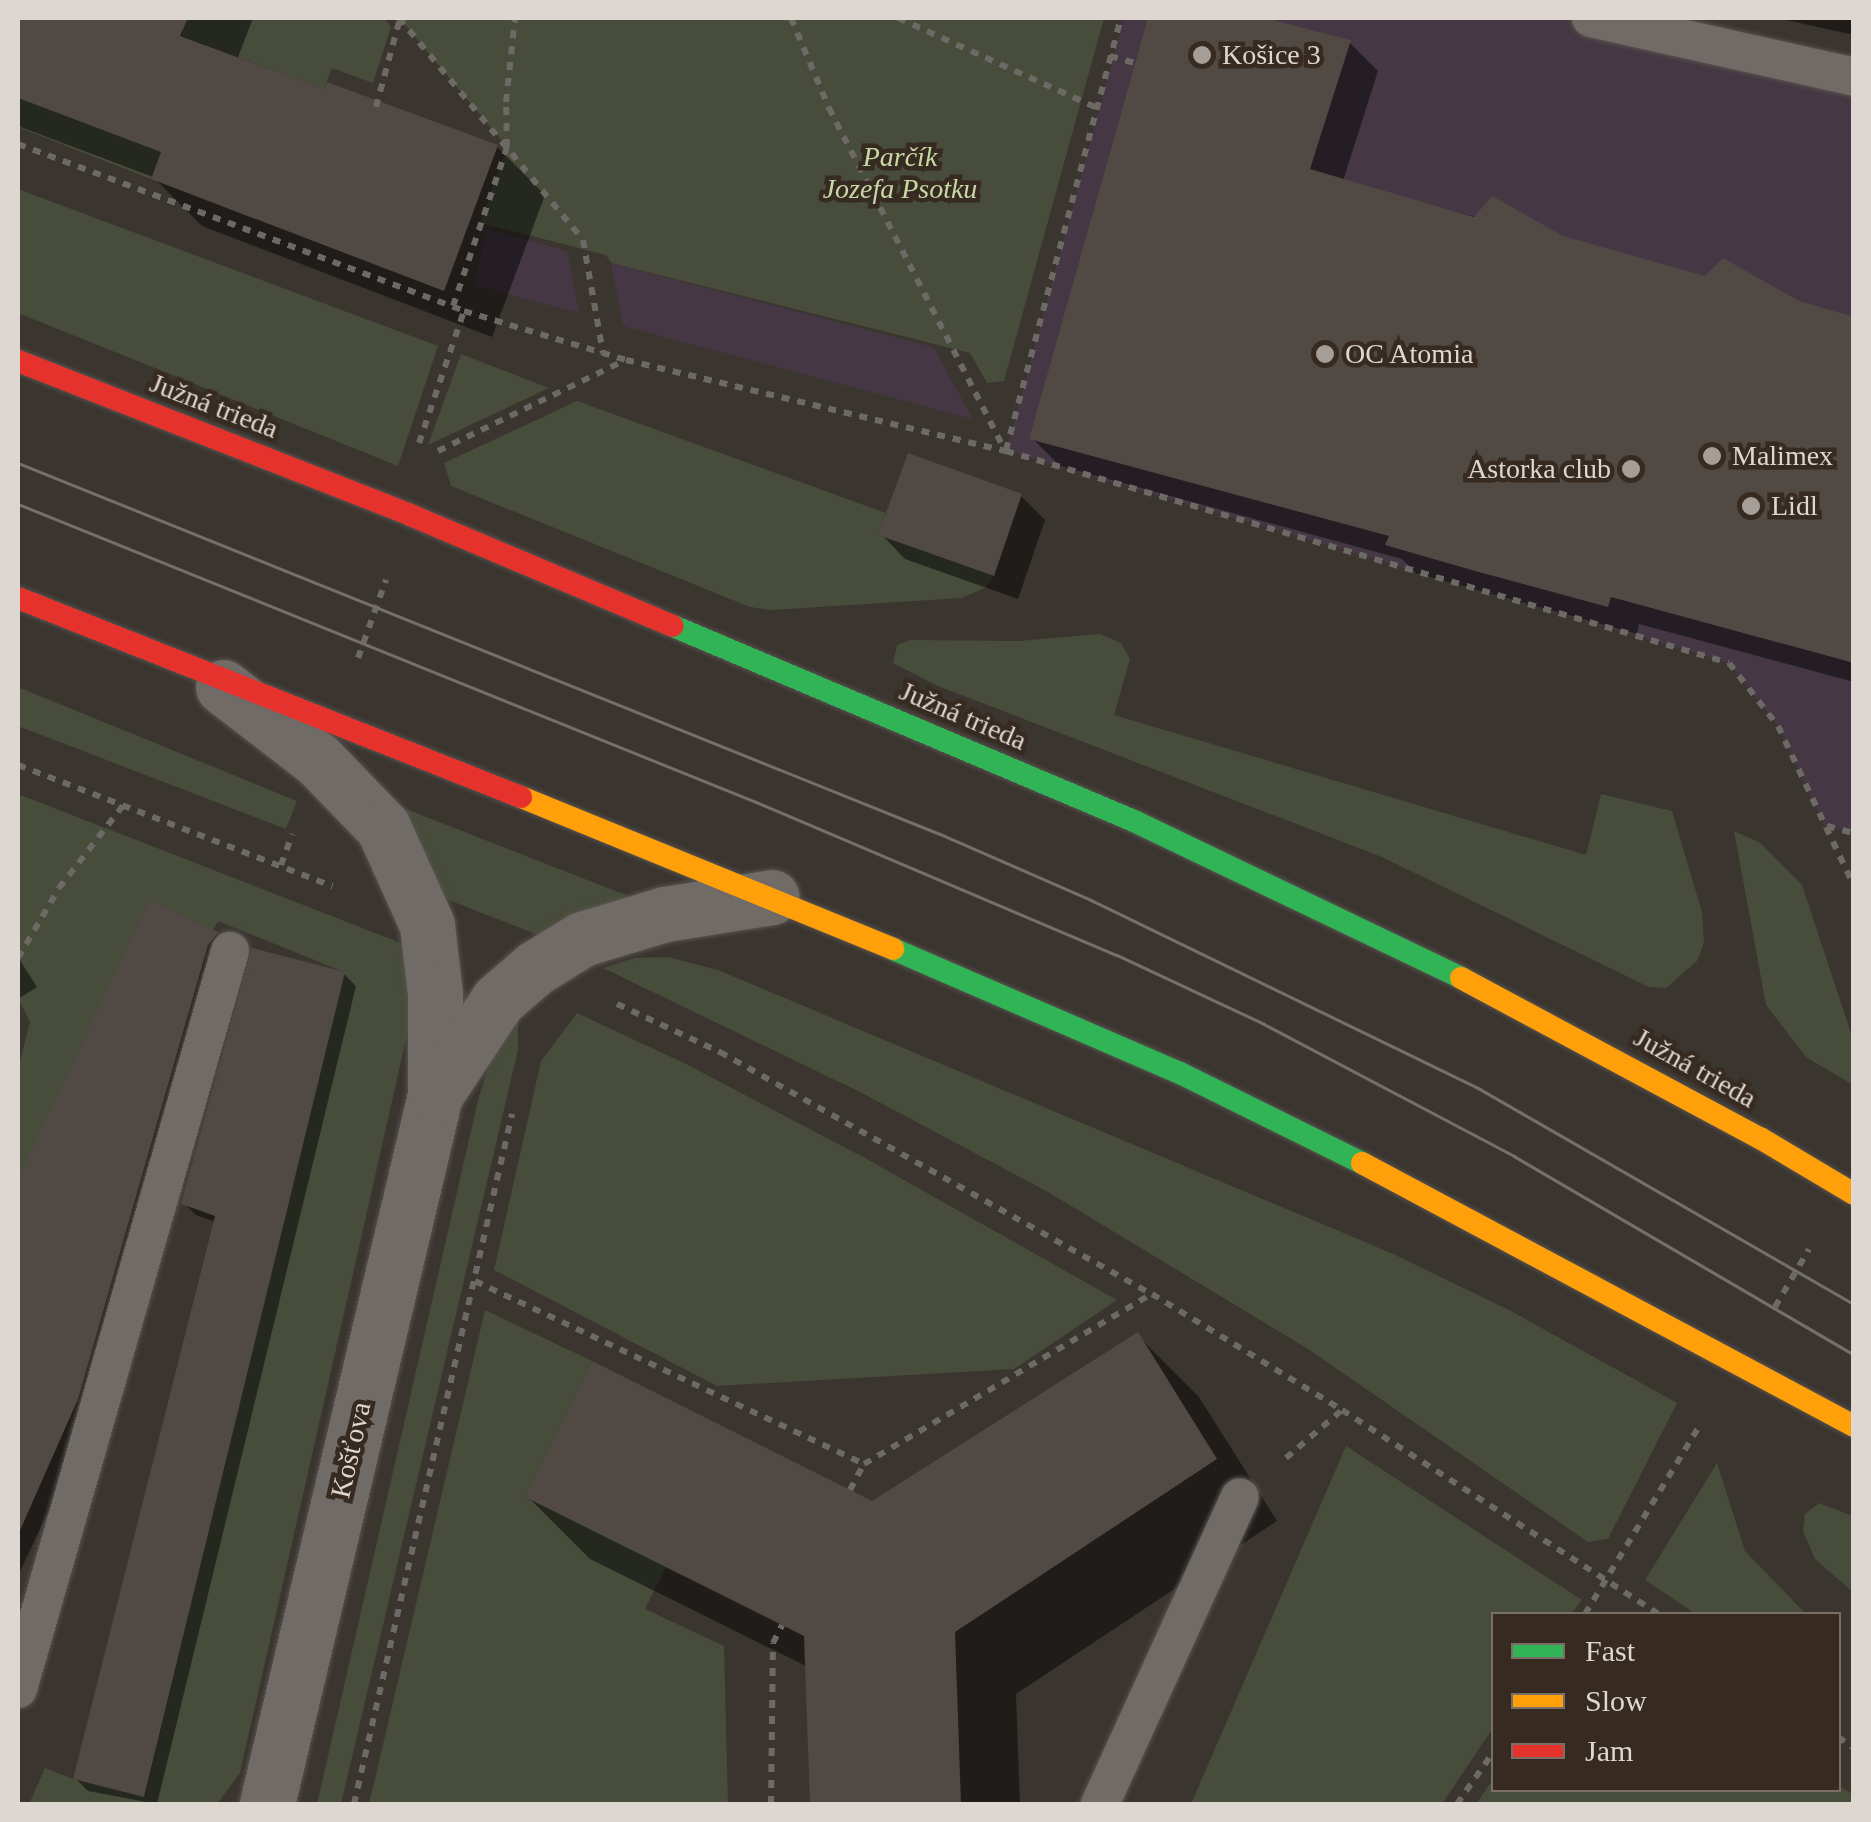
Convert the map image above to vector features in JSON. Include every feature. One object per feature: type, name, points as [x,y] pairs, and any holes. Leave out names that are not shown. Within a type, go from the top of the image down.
[{"type":"street","name":"Južná trieda","points":[[18,361],[410,516],[1134,821],[1444,969],[1850,1188]]},
{"type":"street","points":[[18,598],[200,670],[326,742],[772,897],[1180,1073],[1316,1139],[1854,1426]]},
{"type":"street","points":[[326,742],[382,828],[409,877],[427,925],[436,994],[435,1095]]},
{"type":"street","points":[[435,1095],[498,1000],[536,968],[582,939],[622,924],[772,897]]},
{"type":"street","name":"Košťova","points":[[267,1804],[435,1095]]},
{"type":"lane","points":[[1591,18],[1854,76]]},
{"type":"lane","points":[[18,1689],[230,951]]},
{"type":"lane","points":[[1100,1804],[1240,1497]]},
{"type":"path","points":[[399,18],[583,240],[603,353]]},
{"type":"path","points":[[376,108],[399,18]]},
{"type":"path","points":[[453,306],[507,147],[514,18]]},
{"type":"path","points":[[790,18],[829,108],[1006,451]]},
{"type":"path","points":[[898,18],[1097,108]]},
{"type":"path","points":[[1006,451],[1120,18]]},
{"type":"path","points":[[1110,56],[1135,62]]},
{"type":"path","points":[[18,144],[464,311],[626,360],[1006,451],[1729,663],[1778,726],[1854,886]]},
{"type":"path","points":[[281,865],[410,516],[412,464],[464,311]]},
{"type":"path","points":[[412,464],[626,360]]},
{"type":"path","points":[[18,766],[125,803],[427,925]]},
{"type":"path","points":[[18,958],[59,888],[125,803]]},
{"type":"path","points":[[1826,826],[1854,833]]},
{"type":"path","points":[[536,968],[563,1007],[603,1000],[624,1005],[720,1052],[1152,1294],[1342,1410],[1656,1612]]},
{"type":"path","points":[[354,1804],[512,1110]]},
{"type":"path","points":[[476,1281],[864,1464]]},
{"type":"path","points":[[850,1490],[864,1464],[1152,1294]]},
{"type":"path","points":[[1240,1497],[1342,1410]]},
{"type":"path","points":[[1586,1612],[1607,1579]]},
{"type":"path","points":[[771,1804],[773,1643],[782,1625]]},
{"type":"path","points":[[1457,1804],[1491,1754]]},
{"type":"shaded area","points":[[1124,18],[1591,18],[1853,77],[1853,833],[1825,826],[1778,726],[1729,663],[1006,451]]},
{"type":"shaded area","points":[[486,229],[567,251],[579,313],[475,285]]},
{"type":"shaded area","points":[[611,263],[933,347],[973,419],[623,326]]},
{"type":"green space","points":[[188,18],[384,18],[391,27],[373,83],[332,68],[324,89],[181,36]]},
{"type":"green space","name":"Parčík Jozefa Psotku","points":[[399,18],[1104,18],[1004,381],[987,383],[970,353],[611,263],[606,255],[480,223],[507,147]]},
{"type":"green space","points":[[18,98],[143,145],[165,142],[151,179],[18,127]]},
{"type":"green space","points":[[18,189],[438,346],[398,466],[18,313]]},
{"type":"green space","points":[[461,354],[549,388],[428,445]]},
{"type":"green space","points":[[577,401],[886,513],[878,535],[994,576],[985,588],[962,598],[772,610],[750,607],[451,486],[444,463]]},
{"type":"green space","points":[[1100,634],[1121,643],[1130,659],[1114,715],[1586,855],[1601,794],[1672,811],[1702,912],[1704,943],[1697,961],[1666,988],[1649,987],[1382,857],[938,686],[893,663],[897,645],[910,640],[1019,641]]},
{"type":"green space","points":[[18,687],[297,801],[286,829],[18,726]]},
{"type":"green space","points":[[18,794],[406,945],[414,1004],[240,1773],[217,1804],[29,1804],[45,1768],[73,1779],[145,1796],[344,972],[218,921],[213,930],[149,901],[18,1184],[18,1069],[30,1022],[18,998]]},
{"type":"green space","points":[[399,807],[631,897],[546,938],[441,897]]},
{"type":"green space","points":[[1734,831],[1759,842],[1802,885],[1853,1039],[1853,1085],[1806,1057],[1766,1005]]},
{"type":"green space","points":[[668,957],[718,970],[1391,1253],[1511,1311],[1677,1403],[1608,1539],[1588,1542],[1308,1349],[1048,1192],[860,1092],[603,968],[634,958]]},
{"type":"green space","points":[[577,1013],[688,1065],[865,1158],[1117,1300],[1014,1369],[717,1386],[494,1270],[541,1061]]},
{"type":"green space","points":[[518,1023],[518,1050],[341,1804],[317,1804],[478,1100],[488,1067]]},
{"type":"green space","points":[[485,1310],[592,1361],[525,1497],[666,1567],[645,1609],[724,1646],[728,1804],[369,1804]]},
{"type":"green space","points":[[1346,1446],[1582,1600],[1573,1612],[1491,1612],[1491,1731],[1442,1804],[1191,1804]]},
{"type":"green space","points":[[1717,1463],[1745,1551],[1804,1612],[1693,1612],[1645,1580]]},
{"type":"green space","points":[[1819,1503],[1853,1516],[1853,1592],[1815,1559],[1803,1531],[1805,1514]]},
{"type":"green space","points":[[1491,1782],[1491,1792],[1841,1792],[1841,1786],[1853,1795],[1853,1804],[1476,1804]]},
{"type":"building","points":[[18,18],[188,18],[180,36],[324,89],[327,82],[498,145],[444,291],[151,179],[161,152],[18,98]]},
{"type":"building","name":"OC Atomia","points":[[1148,18],[1264,18],[1351,40],[1310,169],[1474,217],[1492,196],[1563,236],[1705,276],[1723,258],[1799,301],[1854,317],[1854,663],[1611,597],[1608,607],[1475,571],[1385,545],[1389,536],[1029,439]]},
{"type":"building","points":[[908,453],[1022,494],[994,576],[878,535]]},
{"type":"building","points":[[149,900],[218,932],[208,945],[78,1399],[18,1535],[18,1180]]},
{"type":"building","points":[[252,948],[345,972],[144,1797],[73,1779],[215,1216],[181,1204]]},
{"type":"building","points":[[1138,1332],[1217,1459],[955,1632],[961,1804],[810,1804],[804,1636],[525,1497],[592,1361],[872,1501]]},
{"type":"tram line","points":[[18,463],[940,834],[1091,900],[1480,1089],[1854,1304]]},
{"type":"tram line","points":[[18,504],[756,802],[1117,955],[1264,1024],[1514,1156],[1854,1355]]},
{"type":"traffic: fast","points":[[673,626],[1134,821],[1461,978]]},
{"type":"traffic: fast","points":[[893,949],[1180,1073],[1362,1163]]},
{"type":"traffic: slow","points":[[521,797],[893,949]]},
{"type":"traffic: slow","points":[[1461,978],[1760,1138],[1854,1194]]},
{"type":"traffic: slow","points":[[1362,1163],[1854,1426]]},
{"type":"traffic: jam","points":[[18,361],[410,515],[673,626]]},
{"type":"traffic: jam","points":[[18,598],[521,797]]},
{"type":"place","name":"Košice 3","points":[[1202,55]]},
{"type":"place","name":"OC Atomia","points":[[1325,354]]},
{"type":"place","name":"Malimex","points":[[1712,456]]},
{"type":"place","name":"Astorka club","points":[[1631,469]]},
{"type":"place","name":"Lidl","points":[[1751,506]]}]
